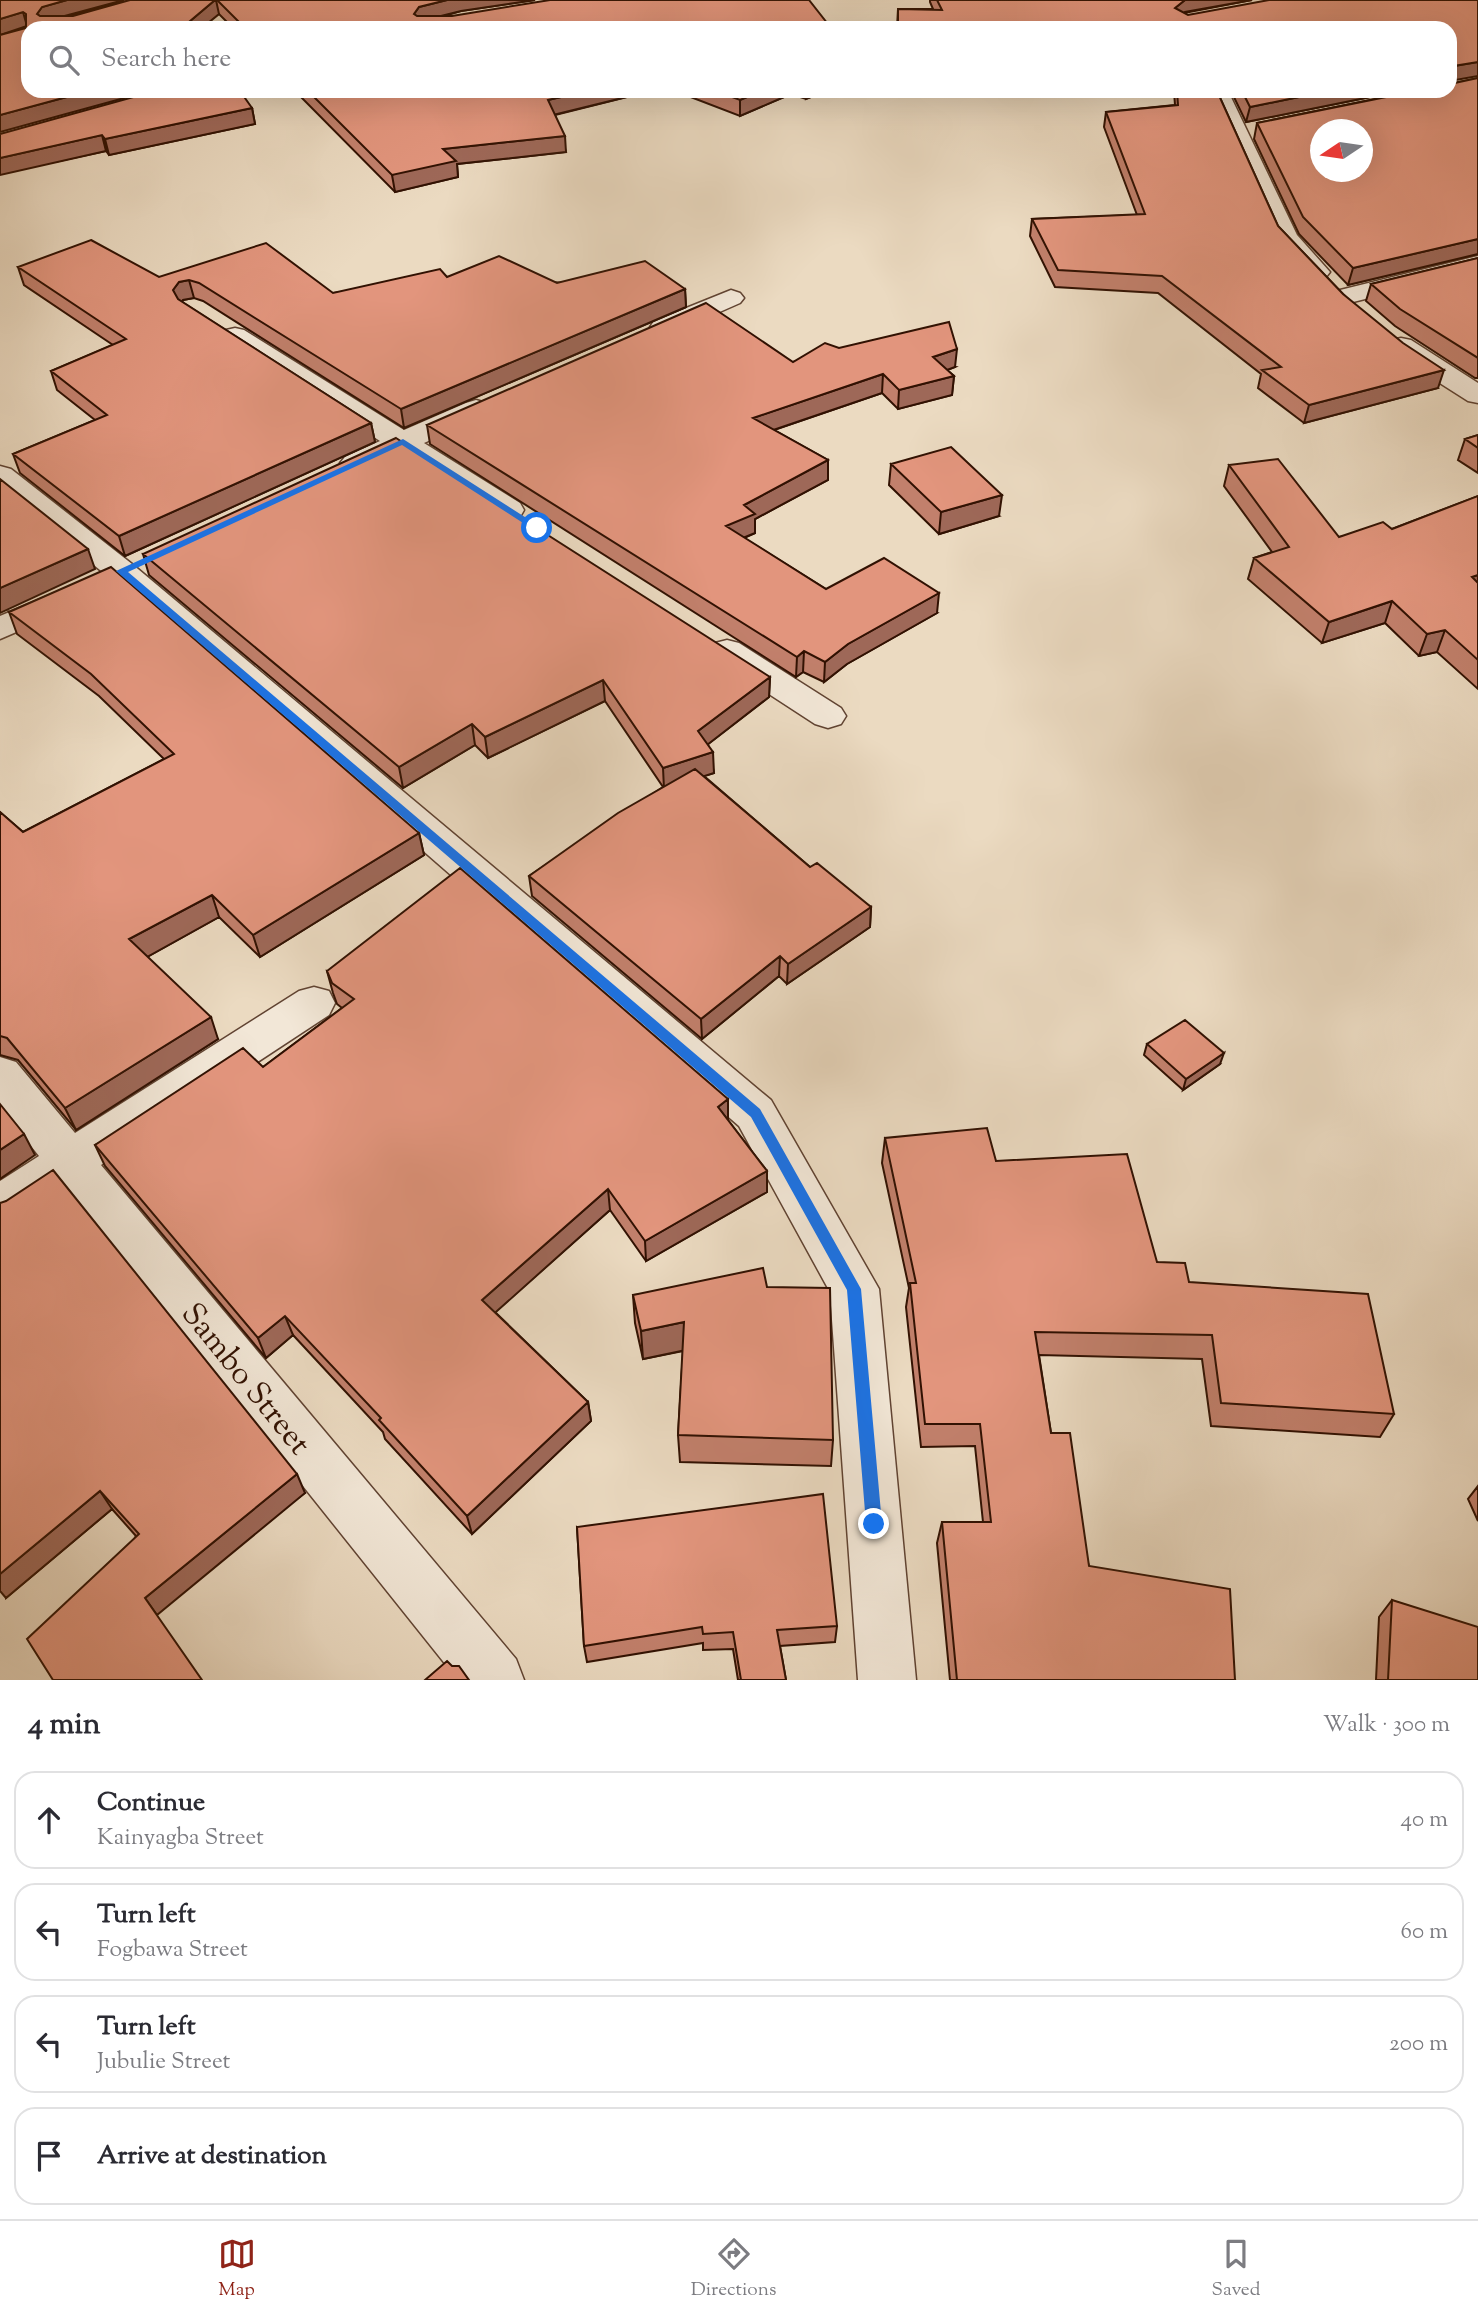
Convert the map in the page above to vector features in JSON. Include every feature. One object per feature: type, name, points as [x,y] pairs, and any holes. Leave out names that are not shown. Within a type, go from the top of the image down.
[{"type":"street","points":[[1220,98],[1286,239],[1341,297],[1375,326],[1443,375],[1478,396]]},
{"type":"street","points":[[1237,133],[1263,128]]},
{"type":"street","points":[[1341,297],[1478,263]]},
{"type":"street","points":[[634,339],[731,298]]},
{"type":"street","points":[[216,324],[529,523]]},
{"type":"street","points":[[329,475],[500,398]]},
{"type":"street","points":[[0,475],[112,576],[755,1113],[854,1289],[887,1680]]},
{"type":"street","points":[[0,629],[112,576]]},
{"type":"street","points":[[702,635],[828,716]]},
{"type":"street","points":[[0,1206],[314,1003]]},
{"type":"street","name":"Sambo Street","points":[[0,1075],[495,1680]]},
{"type":"building","points":[[0,0],[67,0],[42,7],[37,14],[73,16],[130,0],[215,0],[190,21],[26,21],[26,14],[23,12],[0,19]]},
{"type":"building","points":[[217,0],[447,0],[419,7],[414,14],[452,16],[550,0],[809,0],[826,21],[238,21]]},
{"type":"building","points":[[937,0],[1185,0],[1175,8],[1188,15],[1269,0],[1478,0],[1478,62],[1457,66],[1457,21],[898,21],[898,9],[942,10]]},
{"type":"building","points":[[21,29],[21,98],[63,98],[0,115],[0,35]]},
{"type":"building","points":[[1478,78],[1478,239],[1353,268],[1303,217],[1257,123],[1381,98],[1457,98],[1457,82]]},
{"type":"building","points":[[130,98],[245,98],[252,108],[105,139],[102,135],[0,158],[0,134]]},
{"type":"building","points":[[315,98],[557,98],[548,100],[565,136],[443,149],[456,161],[392,175]]},
{"type":"building","points":[[1178,98],[1220,98],[1278,226],[1343,294],[1403,343],[1444,370],[1309,405],[1262,370],[1281,367],[1162,276],[1058,270],[1032,219],[1145,214],[1106,112],[1178,105]]},
{"type":"building","points":[[1246,98],[1294,98],[1250,107]]},
{"type":"building","points":[[91,240],[159,277],[266,243],[333,293],[440,269],[447,277],[499,256],[557,283],[645,261],[685,289],[401,409],[199,283],[189,280],[179,282],[173,290],[178,299],[371,423],[119,536],[13,454],[107,415],[51,371],[126,339],[18,267]]},
{"type":"building","points":[[1478,258],[1478,358],[1400,309],[1371,284]]},
{"type":"building","points":[[706,303],[793,362],[825,343],[839,348],[949,322],[957,349],[933,357],[954,376],[899,390],[883,374],[753,418],[828,460],[744,505],[755,514],[726,526],[826,589],[884,558],[939,593],[848,644],[825,662],[804,651],[797,657],[427,425]]},
{"type":"building","points":[[1478,435],[1478,448],[1465,439]]},
{"type":"building","points":[[396,438],[770,677],[698,731],[713,752],[663,768],[603,680],[485,737],[472,724],[399,767],[143,554]]},
{"type":"building","points":[[951,447],[1002,495],[941,512],[891,464]]},
{"type":"building","points":[[1278,459],[1339,537],[1383,522],[1392,529],[1478,496],[1478,575],[1472,577],[1478,583],[1478,660],[1445,630],[1427,634],[1392,601],[1329,622],[1254,558],[1289,547],[1229,465]]},
{"type":"building","points":[[0,479],[88,549],[0,588]]},
{"type":"building","points":[[111,567],[419,833],[253,935],[212,895],[129,939],[211,1017],[65,1108],[7,1038],[0,1036],[0,812],[23,832],[174,754],[91,674],[9,612]]},
{"type":"building","points":[[695,769],[810,867],[817,863],[871,907],[788,964],[780,956],[701,1019],[529,876],[618,813]]},
{"type":"building","points":[[460,868],[728,1099],[718,1107],[767,1171],[645,1241],[608,1189],[482,1300],[588,1402],[467,1516],[379,1420],[381,1418],[285,1316],[258,1338],[95,1145],[243,1048],[263,1067],[354,999],[332,983],[327,971]]},
{"type":"building","points":[[1185,1020],[1224,1053],[1186,1079],[1147,1044]]},
{"type":"building","points":[[0,1104],[24,1134],[0,1150]]},
{"type":"building","points":[[987,1128],[996,1161],[1127,1154],[1157,1262],[1185,1263],[1189,1282],[1368,1294],[1394,1414],[1221,1403],[1212,1335],[1035,1332],[1051,1433],[1070,1433],[1089,1566],[1230,1589],[1235,1680],[957,1680],[942,1522],[991,1522],[980,1424],[925,1424],[910,1283],[916,1283],[885,1138]]},
{"type":"building","points":[[53,1170],[297,1474],[145,1598],[202,1680],[53,1680],[27,1639],[139,1534],[100,1491],[0,1574],[0,1203]]},
{"type":"building","points":[[763,1268],[767,1287],[830,1288],[833,1440],[678,1435],[684,1322],[641,1331],[633,1295]]},
{"type":"building","points":[[823,1494],[837,1626],[777,1630],[786,1680],[741,1680],[733,1632],[703,1634],[702,1627],[584,1646],[577,1527]]},
{"type":"building","points":[[1392,1600],[1478,1627],[1478,1680],[1388,1680]]},
{"type":"building","points":[[447,1661],[452,1666],[459,1666],[469,1680],[425,1680]]},
{"type":"route","points":[[537,528],[403,442],[121,571],[755,1113],[854,1289],[874,1524]]}]
